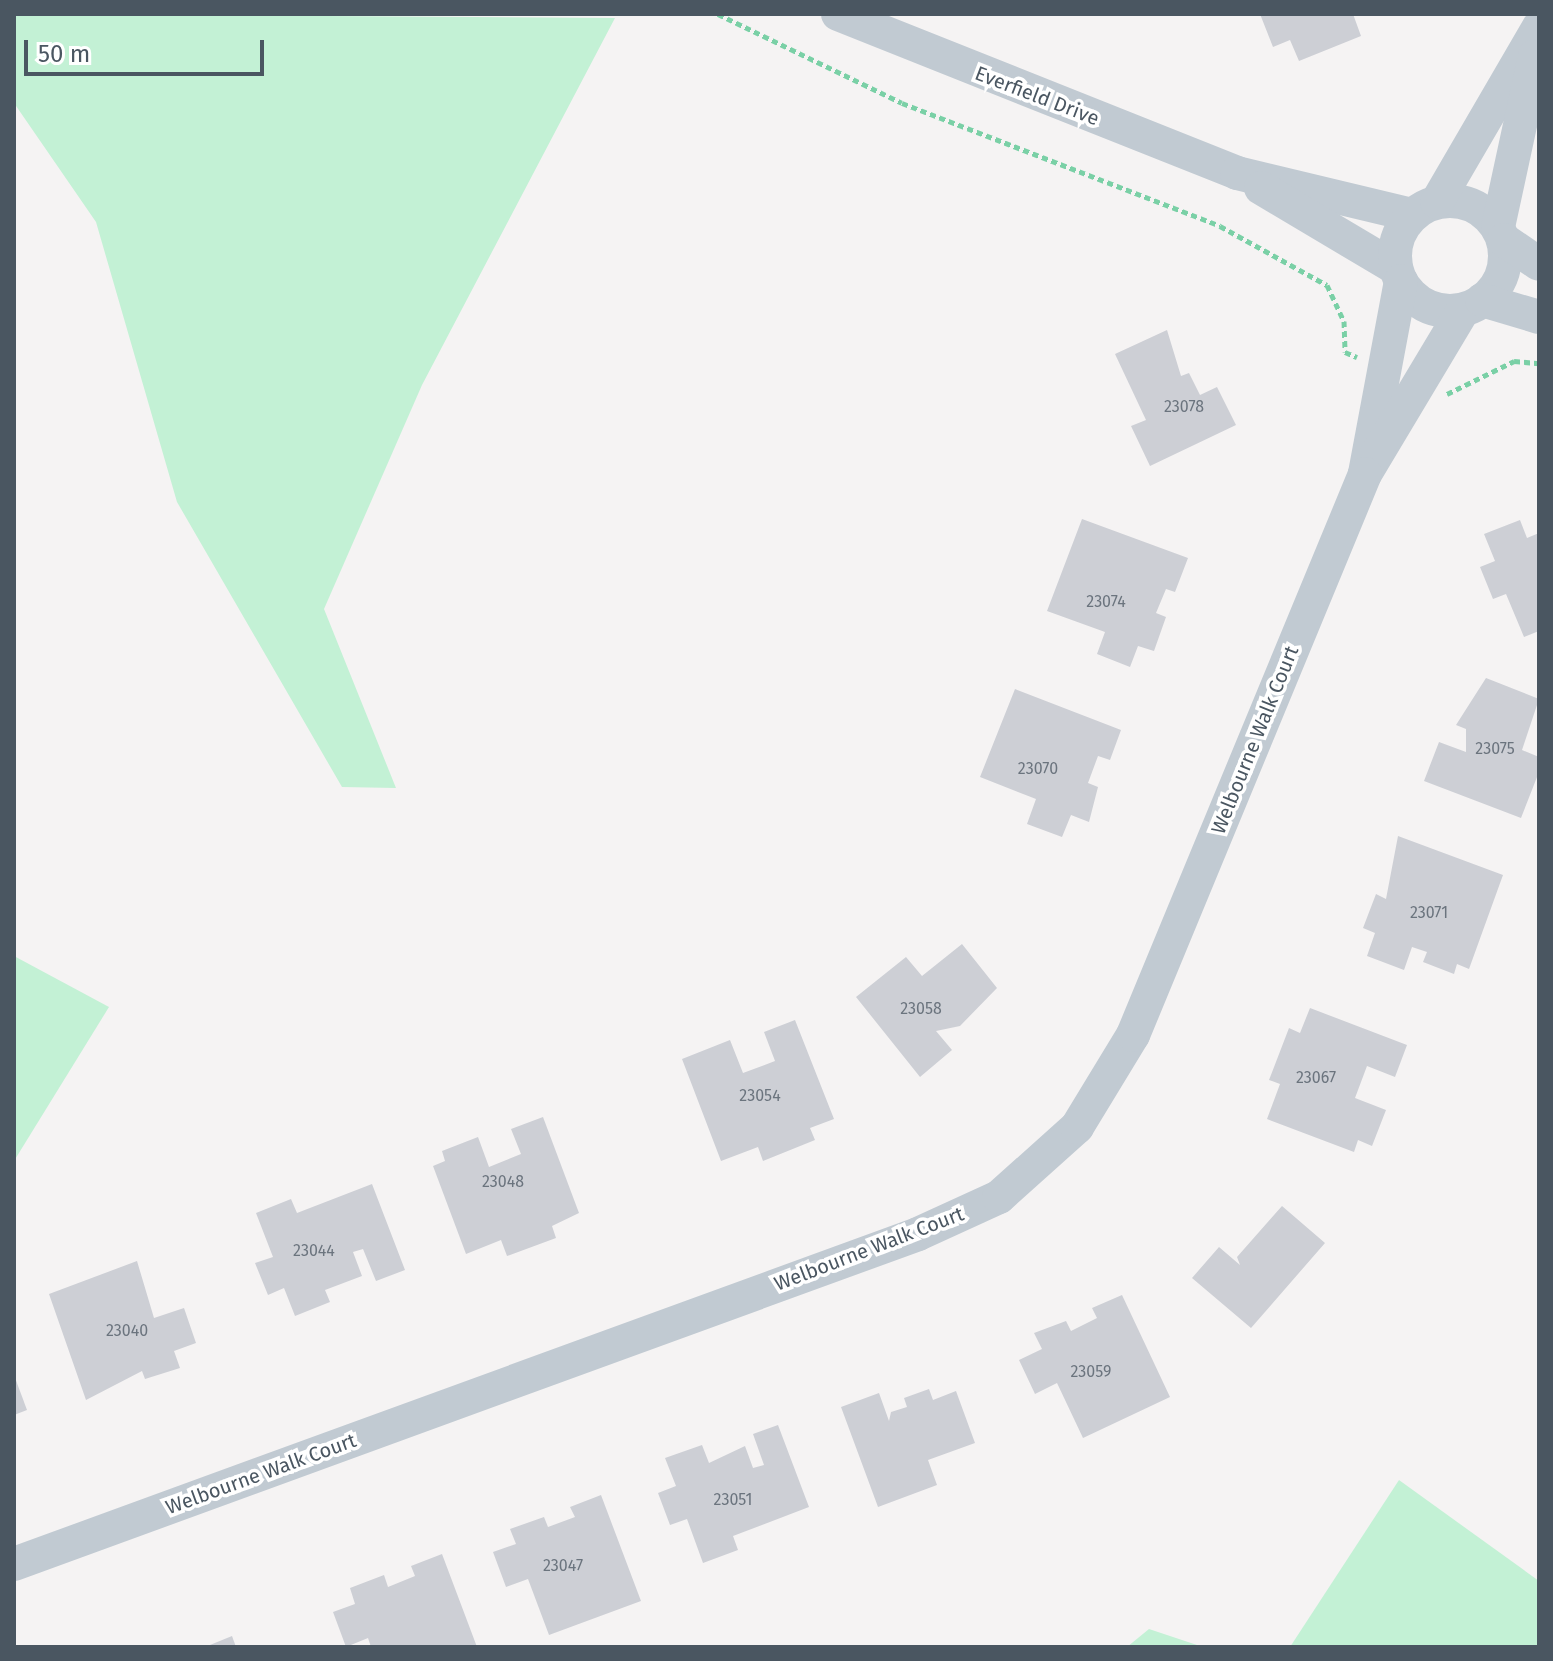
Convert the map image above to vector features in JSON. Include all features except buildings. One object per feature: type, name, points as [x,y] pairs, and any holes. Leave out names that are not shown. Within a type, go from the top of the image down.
[{"type":"street","name":"Everfield Drive","points":[[838,14],[1237,173],[1398,274]]},
{"type":"street","points":[[1539,27],[1424,209],[1397,239],[1398,274],[1433,308],[1473,305],[1539,317]]},
{"type":"street","points":[[1473,305],[1504,269],[1501,233],[1539,41]]},
{"type":"street","name":"Everfield Drive","points":[[1237,173],[1424,209]]},
{"type":"street","points":[[1424,209],[1465,202],[1539,264]]},
{"type":"street","name":"Welbourne Walk Court","points":[[14,1564],[918,1234],[999,1197],[1077,1127],[1133,1035],[1365,474],[1402,377],[1398,274]]},
{"type":"street","name":"Welbourne Walk Court","points":[[1402,377],[1473,305]]},
{"type":"path","points":[[718,14],[902,103],[1220,226],[1327,285],[1344,321],[1345,352],[1402,377],[1454,397],[1486,372],[1514,361],[1539,363]]},
{"type":"green space","points":[[14,14],[615,18],[422,385],[324,609],[396,788],[342,787],[177,502],[96,222],[14,103]]},
{"type":"green space","points":[[14,956],[109,1007],[14,1161]]},
{"type":"green space","points":[[1399,1480],[1539,1581],[1539,1647],[1290,1647]]},
{"type":"green space","points":[[1149,1629],[1203,1647],[1127,1647]]}]
